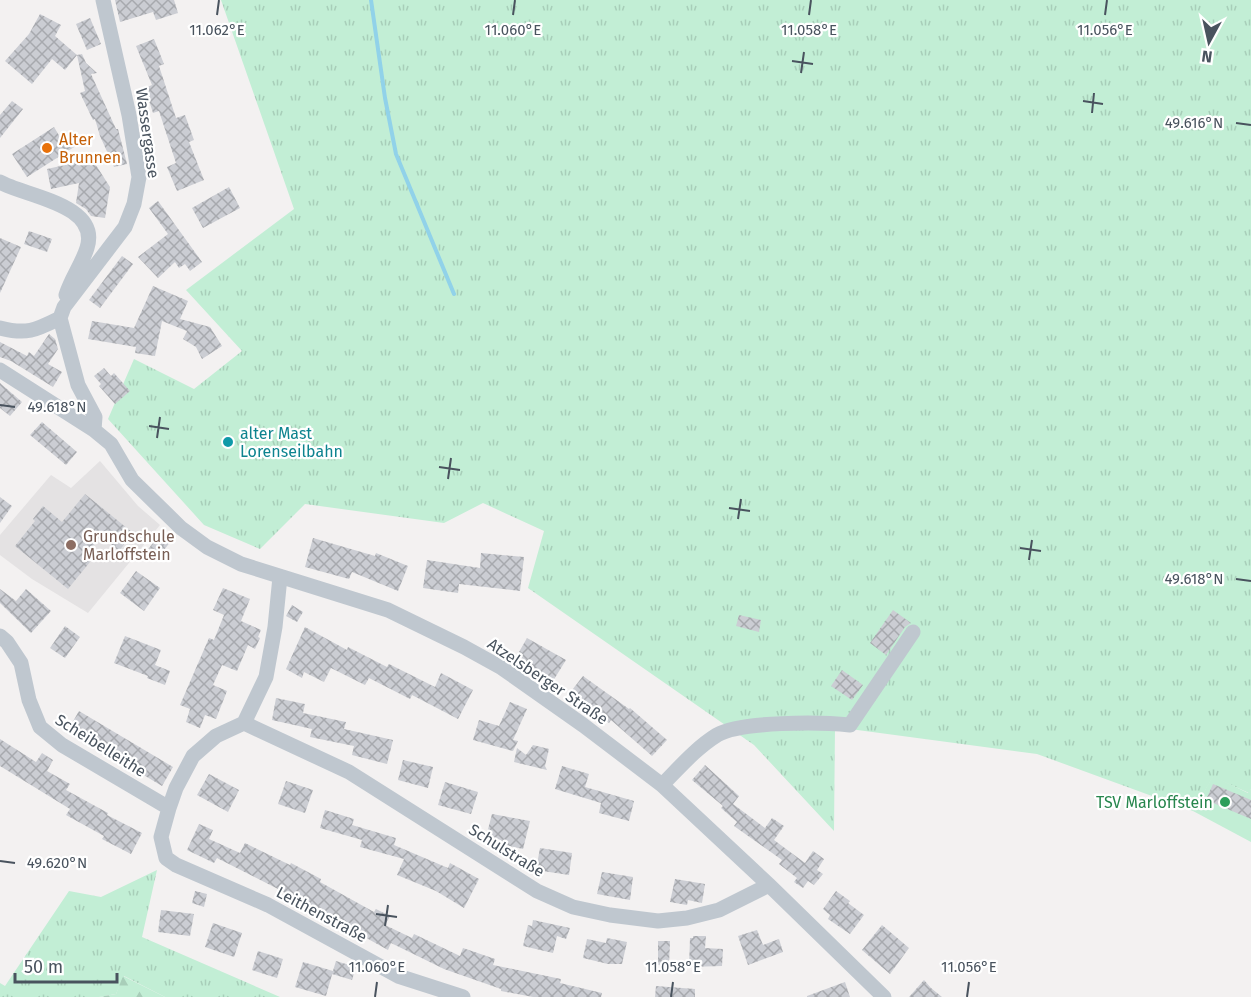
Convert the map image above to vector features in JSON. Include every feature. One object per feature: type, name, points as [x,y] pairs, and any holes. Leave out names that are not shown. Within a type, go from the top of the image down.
[{"type":"street","name":"Wassergasse","points":[[0,328],[18,333],[40,328],[62,313],[125,227],[134,204],[139,177],[125,94],[104,6],[95,0]]},
{"type":"street","points":[[0,182],[10,188],[47,198],[59,204],[72,212],[85,225],[89,236],[87,247],[67,291],[62,313],[78,385],[95,417],[94,430]]},
{"type":"street","name":"Atzelsberger Straße","points":[[0,370],[94,430],[111,444],[132,480],[181,528],[207,547],[241,564],[388,610],[502,668],[565,712],[662,785],[884,997]]},
{"type":"street","points":[[169,808],[176,788],[193,756],[216,736],[244,723],[266,677],[275,627],[279,577]]},
{"type":"street","points":[[662,785],[703,746],[725,732],[774,725],[850,725],[913,632]]},
{"type":"street","name":"Scheibelleithe","points":[[0,636],[7,642],[21,663],[29,700],[40,727],[62,745],[169,808]]},
{"type":"street","name":"Schulstraße","points":[[244,723],[349,772],[537,891],[573,908],[658,921],[687,918],[719,910],[769,885]]},
{"type":"street","name":"Leithenstraße","points":[[169,808],[161,837],[166,858],[176,865],[268,905],[398,976],[463,997]]},
{"type":"shaded area","name":"Grundschule Marloffstein","points":[[100,461],[138,506],[160,525],[88,613],[32,579],[0,555],[0,535],[51,475],[71,488]]},
{"type":"green space","points":[[221,0],[1251,0],[1251,789],[1249,793],[1213,777],[1193,811],[1037,754],[835,727],[834,831],[754,745],[528,588],[544,531],[483,503],[444,523],[305,504],[260,549],[204,525],[108,419],[134,359],[194,389],[242,351],[186,290],[294,209]]},
{"type":"green space","name":"TSV Marloffstein","points":[[1213,776],[1248,793],[1251,789],[1251,842],[1193,811]]},
{"type":"green space","points":[[157,870],[142,937],[280,997],[165,997],[124,976],[116,994],[99,997],[0,997],[0,983],[5,986],[69,891],[101,897]]},
{"type":"green space","points":[[123,976],[165,997],[99,997],[116,994]]},
{"type":"building","points":[[115,0],[174,0],[178,13],[156,20],[153,12],[120,22]]},
{"type":"building","points":[[40,14],[61,25],[55,36],[77,55],[65,70],[52,59],[32,84],[5,61],[29,34]]},
{"type":"building","points":[[90,18],[101,44],[87,50],[76,24]]},
{"type":"building","points":[[154,39],[164,64],[159,66],[176,118],[185,115],[194,140],[189,142],[204,180],[177,191],[167,167],[176,163],[159,111],[153,113],[145,88],[152,85],[136,46]]},
{"type":"building","points":[[82,54],[86,63],[97,73],[91,74],[118,129],[127,164],[114,167],[95,119],[93,120],[80,93],[85,91],[77,55]]},
{"type":"building","points":[[12,101],[23,109],[0,138],[0,115]]},
{"type":"building","name":"Alter Brunnen","points":[[54,127],[63,142],[76,134],[82,142],[27,177],[12,154]]},
{"type":"building","points":[[92,159],[110,187],[105,218],[91,216],[86,209],[76,203],[79,183],[51,189],[47,169]]},
{"type":"building","points":[[229,187],[240,208],[203,228],[192,208]]},
{"type":"building","points":[[158,201],[202,262],[190,271],[185,264],[179,268],[175,262],[158,278],[138,257],[168,234],[149,208]]},
{"type":"building","points":[[29,231],[52,239],[47,252],[24,244]]},
{"type":"building","points":[[0,238],[21,247],[0,293]]},
{"type":"building","points":[[122,256],[133,264],[100,308],[89,300]]},
{"type":"building","points":[[153,286],[188,301],[180,319],[210,327],[222,346],[202,359],[196,347],[183,339],[187,331],[162,321],[155,356],[135,353],[136,347],[88,339],[92,321],[134,328]]},
{"type":"building","points":[[49,334],[55,339],[58,349],[48,364],[62,372],[53,387],[11,361],[0,357],[0,342],[27,356],[29,352],[34,356]]},
{"type":"building","points":[[104,368],[111,376],[114,373],[130,391],[115,404],[99,386],[101,384],[94,376]]},
{"type":"building","points":[[0,383],[22,402],[10,416],[0,408]]},
{"type":"building","points":[[42,422],[77,452],[66,465],[30,435]]},
{"type":"building","points":[[85,494],[133,533],[119,551],[101,536],[84,557],[90,562],[68,589],[15,546],[35,521],[33,519],[43,506],[62,522]]},
{"type":"building","points":[[0,497],[12,506],[0,523]]},
{"type":"building","points":[[160,533],[171,541],[157,559],[147,551]]},
{"type":"building","points":[[313,538],[375,556],[376,553],[408,566],[398,591],[352,572],[349,579],[305,567]]},
{"type":"building","points":[[481,553],[524,557],[520,591],[459,584],[458,593],[423,588],[427,560],[480,568]]},
{"type":"building","points":[[136,571],[160,588],[144,611],[120,593]]},
{"type":"building","points":[[223,588],[250,599],[241,621],[261,630],[258,637],[260,638],[255,649],[248,645],[237,671],[222,665],[213,685],[227,691],[216,719],[205,715],[200,728],[186,722],[190,709],[180,705],[209,638],[214,640],[224,615],[213,610]]},
{"type":"building","points":[[0,589],[16,601],[26,589],[51,611],[31,633],[0,603]]},
{"type":"building","points":[[292,605],[303,612],[297,622],[286,616]]},
{"type":"building","points":[[893,610],[911,623],[905,627],[886,655],[870,643]]},
{"type":"building","points":[[739,615],[761,620],[759,632],[736,626]]},
{"type":"building","points":[[65,626],[80,637],[65,658],[50,648]]},
{"type":"building","points":[[305,627],[347,650],[348,647],[387,667],[389,664],[435,687],[441,673],[473,690],[458,719],[412,695],[410,699],[369,678],[365,685],[331,668],[324,682],[304,672],[302,678],[286,669]]},
{"type":"building","points":[[125,636],[161,650],[155,665],[170,671],[165,685],[114,663]]},
{"type":"building","points":[[527,638],[566,660],[553,681],[515,659]]},
{"type":"building","points":[[842,670],[863,685],[852,700],[831,686]]},
{"type":"building","points":[[583,676],[630,708],[667,740],[652,756],[611,720],[609,723],[569,694]]},
{"type":"building","points":[[276,698],[305,704],[303,713],[346,722],[344,729],[393,740],[387,764],[352,755],[354,746],[310,737],[312,729],[272,720]]},
{"type":"building","points":[[510,702],[527,709],[513,740],[518,741],[513,751],[473,740],[479,720],[499,726]]},
{"type":"building","points":[[79,711],[173,767],[162,786],[132,768],[130,770],[100,751],[102,748],[68,730]]},
{"type":"building","points":[[0,739],[36,762],[42,753],[53,760],[47,771],[70,784],[66,790],[142,833],[131,854],[102,839],[104,836],[66,815],[70,809],[0,766]]},
{"type":"building","points":[[533,745],[549,749],[545,766],[547,770],[514,762],[517,748],[526,755]]},
{"type":"building","points":[[403,760],[433,767],[428,788],[398,780]]},
{"type":"building","points":[[705,765],[739,796],[733,804],[765,828],[772,818],[784,826],[774,840],[805,863],[813,851],[824,859],[817,870],[823,874],[814,885],[808,881],[803,888],[794,882],[797,878],[779,864],[782,860],[734,826],[737,822],[721,808],[723,806],[692,780]]},
{"type":"building","points":[[562,766],[589,774],[585,787],[634,801],[629,821],[599,813],[601,803],[555,789]]},
{"type":"building","points":[[209,774],[239,790],[228,812],[197,795]]},
{"type":"building","points":[[286,781],[313,790],[305,813],[278,804]]},
{"type":"building","points":[[445,782],[478,792],[471,814],[438,805]]},
{"type":"building","points":[[1213,784],[1251,800],[1251,819],[1206,800]]},
{"type":"building","points":[[325,810],[354,819],[352,825],[396,838],[394,845],[448,868],[450,863],[479,879],[464,908],[436,891],[397,875],[404,859],[360,847],[362,840],[320,828]]},
{"type":"building","points":[[492,814],[530,821],[523,849],[500,844],[501,840],[486,837]]},
{"type":"building","points":[[199,824],[213,830],[209,839],[240,853],[245,843],[321,879],[320,882],[374,912],[376,909],[390,916],[385,925],[412,938],[414,934],[460,956],[463,948],[495,959],[493,965],[561,979],[560,983],[602,993],[601,997],[533,997],[501,991],[501,989],[444,969],[391,943],[388,950],[217,858],[214,863],[187,850]]},
{"type":"building","points":[[540,848],[572,853],[569,875],[536,870]]},
{"type":"building","points":[[602,872],[633,877],[630,900],[597,894]]},
{"type":"building","points":[[675,879],[705,884],[702,903],[688,900],[687,905],[670,902]]},
{"type":"building","points":[[195,891],[207,894],[204,907],[192,903]]},
{"type":"building","points":[[836,891],[864,915],[850,934],[828,919],[830,915],[823,909]]},
{"type":"building","points":[[161,910],[194,914],[190,936],[158,932]]},
{"type":"building","points":[[533,920],[570,928],[566,939],[557,936],[553,953],[523,946],[528,925],[532,926]]},
{"type":"building","points":[[213,923],[242,933],[234,957],[205,947]]},
{"type":"building","points":[[882,925],[909,948],[890,974],[862,950]]},
{"type":"building","points":[[757,930],[763,945],[779,939],[783,952],[748,965],[738,936]]},
{"type":"building","points":[[706,936],[705,948],[723,949],[722,966],[689,967],[690,938]]},
{"type":"building","points":[[607,938],[627,942],[622,964],[608,964],[583,958],[587,939],[606,943]]},
{"type":"building","points":[[658,941],[670,941],[669,966],[658,965]]},
{"type":"building","points":[[258,951],[283,959],[277,978],[252,970]]},
{"type":"building","points":[[336,961],[356,967],[352,980],[332,974]]},
{"type":"building","points":[[303,962],[333,971],[326,996],[295,987]]},
{"type":"building","points":[[924,980],[931,988],[942,997],[909,997]]},
{"type":"building","points":[[845,982],[850,997],[807,997],[807,996]]},
{"type":"building","points":[[656,986],[695,989],[695,997],[655,997]]},
{"type":"waterway","points":[[371,0],[385,98],[396,154],[454,294]]},
{"type":"place","name":"Alter Brunnen","points":[[47,148]]},
{"type":"place","name":"alter Mast Lorenseilbahn","points":[[228,442]]},
{"type":"place","name":"Grundschule Marloffstein","points":[[71,545]]},
{"type":"place","name":"TSV Marloffstein","points":[[1225,802]]}]
